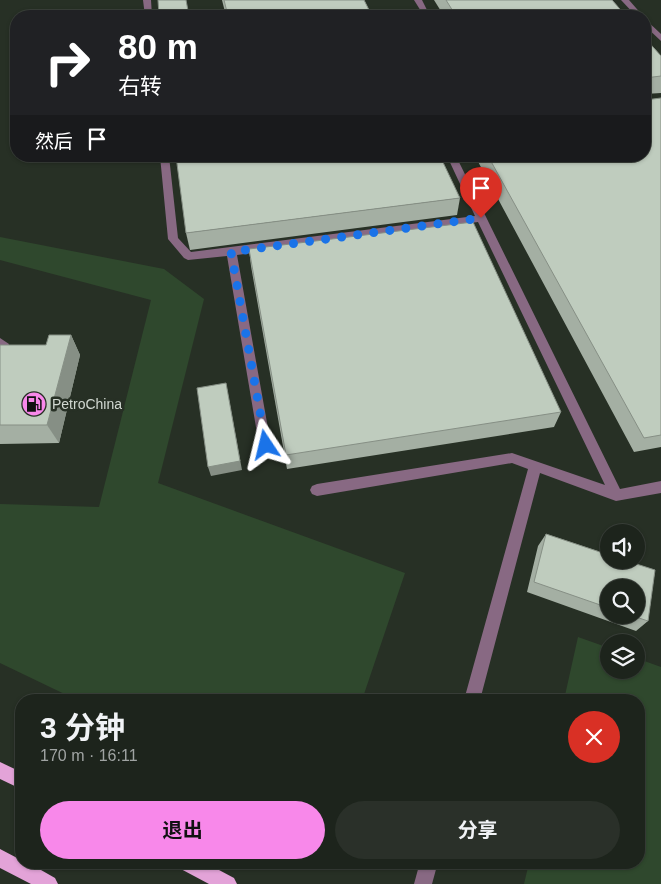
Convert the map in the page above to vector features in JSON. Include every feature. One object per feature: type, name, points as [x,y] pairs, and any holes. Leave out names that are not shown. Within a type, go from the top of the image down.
[{"type":"main road","points":[[0,770],[15,778]]},
{"type":"main road","points":[[0,858],[15,866]]},
{"type":"main road","points":[[21,869],[49,884]]},
{"type":"main road","points":[[199,869],[228,884]]},
{"type":"lane","points":[[626,0],[635,10]]},
{"type":"lane","points":[[651,28],[661,39]]},
{"type":"lane","points":[[165,162],[173,239],[188,256],[231,252],[481,218]]},
{"type":"lane","points":[[454,162],[616,495]]},
{"type":"lane","points":[[231,252],[266,445]]},
{"type":"lane","points":[[0,342],[3,344],[0,352]]},
{"type":"lane","points":[[317,490],[512,458],[616,495],[661,487]]},
{"type":"lane","points":[[474,694],[535,467]]},
{"type":"lane","points":[[423,884],[427,869]]},
{"type":"green space","points":[[0,237],[164,269],[204,299],[158,483],[405,573],[364,694],[65,694],[0,663],[0,504],[99,507],[151,300],[0,260]]},
{"type":"green space","points":[[578,637],[600,645],[600,679],[645,679],[645,661],[661,667],[661,884],[524,884],[528,869],[645,869],[645,694],[565,694]]},
{"type":"building","points":[[158,0],[186,0],[188,10],[159,10]]},
{"type":"building","points":[[224,0],[364,0],[369,10],[226,10]]},
{"type":"building","points":[[446,0],[612,0],[621,10],[452,10]]},
{"type":"building","points":[[651,45],[661,56],[661,76],[651,77]]},
{"type":"building","points":[[661,98],[661,435],[644,438],[491,162],[651,162],[651,99]]},
{"type":"building","points":[[177,162],[443,162],[460,198],[186,233]]},
{"type":"building","points":[[473,222],[561,412],[286,455],[249,249]]},
{"type":"building","name":"PetroChina","points":[[49,335],[71,335],[47,425],[0,425],[0,345],[46,345]]},
{"type":"building","points":[[226,383],[240,461],[208,467],[197,388]]},
{"type":"building","points":[[546,534],[600,552],[600,569],[645,569],[645,567],[655,570],[648,621],[645,620],[645,579],[600,579],[600,605],[534,582]]},
{"type":"place","name":"PetroChina","points":[[34,404]]},
{"type":"route","points":[[266,445],[231,252],[481,218]]}]
